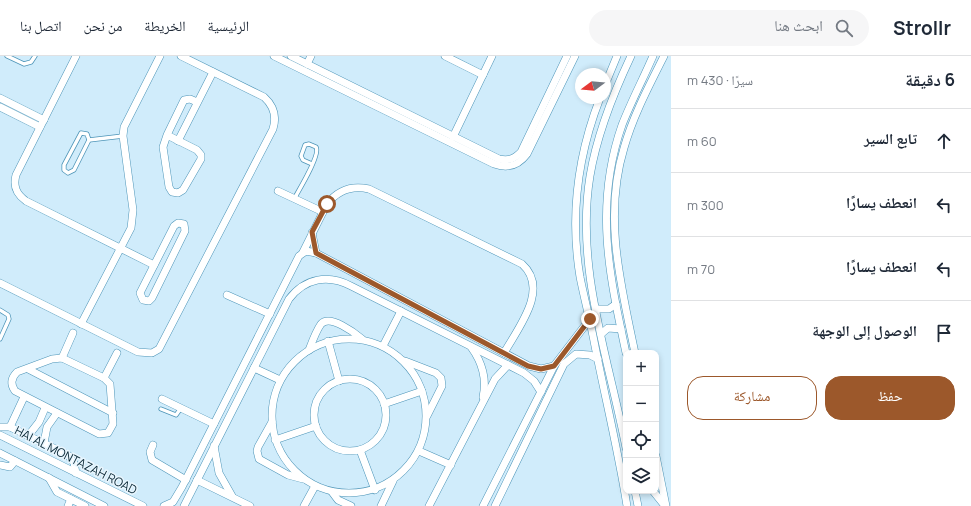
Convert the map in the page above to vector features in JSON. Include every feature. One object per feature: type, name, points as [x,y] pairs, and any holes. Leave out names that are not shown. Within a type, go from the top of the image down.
[{"type":"street","points":[[76,56],[16,174],[15,187],[17,192],[26,201],[154,265]]},
{"type":"street","points":[[81,324],[131,228],[133,215],[123,136],[127,118],[160,56]]},
{"type":"street","points":[[0,284],[143,354],[152,354],[162,345],[273,129],[275,122],[273,108],[264,97],[181,56]]},
{"type":"street","points":[[274,56],[494,164],[509,167],[516,165],[527,154],[575,56]]},
{"type":"street","points":[[291,56],[300,58],[307,64],[500,159],[511,159],[521,152],[566,56]]},
{"type":"street","points":[[307,64],[311,56]]},
{"type":"street","points":[[445,56],[483,75]]},
{"type":"street","points":[[454,137],[492,56]]},
{"type":"street","points":[[617,56],[612,67],[623,72]]},
{"type":"street","points":[[623,434],[596,309],[590,276],[586,236],[587,196],[593,157],[605,118],[631,56]]},
{"type":"street","points":[[625,350],[607,249],[606,218],[608,187],[622,126],[653,56]]},
{"type":"street","points":[[634,350],[617,270],[613,229],[616,189],[623,149],[637,111],[664,56]]},
{"type":"street","points":[[178,140],[213,72]]},
{"type":"street","points":[[0,98],[44,120]]},
{"type":"street","points":[[166,135],[199,151],[201,157],[183,190],[178,193],[172,192],[169,187],[164,151],[166,135],[184,100],[188,98],[197,102]]},
{"type":"street","points":[[598,104],[582,154],[579,175],[576,237],[580,276],[627,505],[637,497]]},
{"type":"street","points":[[1,110],[40,127]]},
{"type":"street","points":[[173,502],[186,480],[312,232],[333,197],[340,192],[355,187],[369,189],[522,264],[531,276],[533,283],[533,298],[504,353]]},
{"type":"street","points":[[278,191],[323,212]]},
{"type":"street","points":[[178,223],[184,224],[185,231],[152,298],[149,301],[145,301],[140,297],[140,293],[154,265],[174,226],[178,223]]},
{"type":"street","points":[[312,232],[316,253]]},
{"type":"street","points":[[576,237],[586,236]]},
{"type":"street","points":[[302,252],[308,250],[316,253],[535,368],[554,366]]},
{"type":"street","points":[[341,281],[347,270]]},
{"type":"street","points":[[164,506],[173,502],[179,502],[183,506],[288,299],[300,286],[308,282],[325,278],[341,281],[508,365],[529,377],[540,392]]},
{"type":"street","points":[[376,298],[381,288]]},
{"type":"street","points":[[227,295],[270,314]]},
{"type":"street","points":[[280,295],[288,299]]},
{"type":"street","points":[[596,309],[609,309],[616,304]]},
{"type":"street","points":[[383,346],[402,311]]},
{"type":"street","points":[[421,321],[427,312]]},
{"type":"street","points":[[495,506],[570,346],[590,319]]},
{"type":"street","points":[[308,350],[320,325],[326,321],[333,322],[348,329],[362,340]]},
{"type":"street","points":[[601,334],[608,328],[621,328]]},
{"type":"street","points":[[62,358],[73,333]]},
{"type":"street","points":[[403,360],[414,375],[422,390],[427,417],[426,429],[419,451],[408,467],[394,480],[375,490],[354,494],[332,492],[315,486],[303,479],[286,462],[275,440],[272,421],[273,400],[280,380],[293,363],[308,350],[328,341],[351,338],[383,346],[403,360],[436,373],[441,378],[442,386],[427,417]]},
{"type":"street","points":[[471,347],[476,338]]},
{"type":"street","points":[[328,341],[339,381]]},
{"type":"street","points":[[256,342],[264,346]]},
{"type":"street","points":[[570,346],[576,354]]},
{"type":"street","points":[[471,347],[480,361],[484,377],[483,402]]},
{"type":"street","points":[[104,378],[117,353]]},
{"type":"street","points":[[483,506],[554,366],[565,357],[576,354],[590,355],[598,359]]},
{"type":"street","points":[[62,358],[104,378],[109,382],[112,388],[113,428],[108,433],[102,435],[45,408],[15,391],[12,379],[17,372],[52,359],[62,358]]},
{"type":"street","points":[[429,506],[497,375],[508,365]]},
{"type":"street","points":[[254,368],[280,380]]},
{"type":"street","points":[[28,369],[113,413]]},
{"type":"street","points":[[350,379],[366,383],[379,394],[384,404],[386,415],[382,432],[370,445],[360,450],[348,451],[336,448],[326,442],[316,426],[315,410],[318,399],[329,386],[339,381],[350,379]]},
{"type":"street","points":[[384,404],[422,390]]},
{"type":"street","points":[[10,427],[24,397]]},
{"type":"street","points":[[162,399],[214,424]]},
{"type":"street","points":[[226,402],[235,406]]},
{"type":"street","points":[[28,436],[39,422],[45,408]]},
{"type":"street","points":[[44,443],[47,427],[57,414]]},
{"type":"street","points":[[272,421],[258,447],[257,451],[259,459],[288,475],[303,479]]},
{"type":"street","points":[[526,421],[534,424]]},
{"type":"street","points":[[275,440],[316,426]]},
{"type":"street","points":[[0,427],[10,427],[68,455],[74,463],[76,473]]},
{"type":"street","name":"HAI AL MONTAZAH ROAD","points":[[0,435],[142,506]]},
{"type":"street","points":[[153,445],[150,452],[152,460],[186,480]]},
{"type":"street","points":[[214,446],[219,473],[233,498]]},
{"type":"street","points":[[360,450],[375,490]]},
{"type":"street","points":[[419,451],[451,465]]},
{"type":"street","points":[[0,453],[104,506]]},
{"type":"street","points":[[656,458],[666,506]]},
{"type":"street","points":[[0,465],[10,467],[15,461]]},
{"type":"street","points":[[499,475],[508,479]]},
{"type":"street","points":[[49,478],[58,492],[85,506]]},
{"type":"street","points":[[197,480],[250,506]]},
{"type":"street","points":[[381,506],[394,480]]},
{"type":"street","points":[[304,506],[315,486]]},
{"type":"street","points":[[182,487],[191,492]]},
{"type":"street","points":[[332,492],[338,500],[351,506]]},
{"type":"street","points":[[655,494],[658,506]]},
{"type":"street","points":[[656,494],[666,506]]},
{"type":"street","points":[[68,506],[71,499]]},
{"type":"street","points":[[142,506],[150,506]]},
{"type":"lane","points":[[8,56],[24,64],[31,62],[35,56]]},
{"type":"lane","points":[[83,133],[87,134],[89,140],[74,170],[70,173],[66,172],[64,166],[79,135],[83,133]]},
{"type":"lane","points":[[89,140],[123,136]]},
{"type":"lane","points":[[294,199],[312,164],[318,150],[316,147],[309,144],[305,145],[301,156],[303,160],[312,164]]},
{"type":"lane","points":[[0,310],[8,315],[9,319],[0,339]]},
{"type":"lane","points":[[161,409],[176,415],[181,408]]},
{"type":"route","points":[[327,204],[312,232],[316,253],[528,366],[541,369],[554,366],[590,319]]}]
